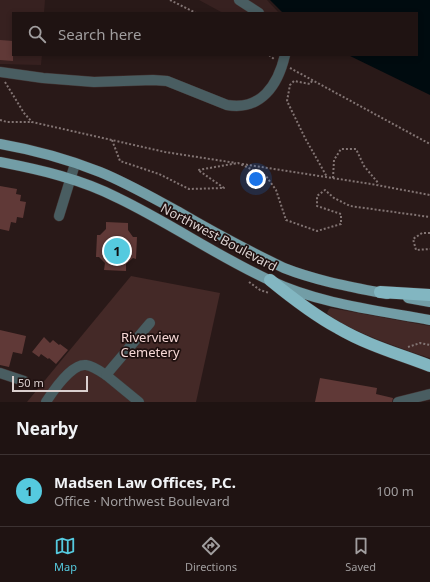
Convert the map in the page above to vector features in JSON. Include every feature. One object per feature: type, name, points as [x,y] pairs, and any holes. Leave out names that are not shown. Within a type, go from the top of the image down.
[{"type":"highway","points":[[270,280],[298,304],[339,329],[379,347],[430,366]]},
{"type":"highway","points":[[380,292],[430,295]]},
{"type":"main road","name":"Northwest Boulevard","points":[[0,144],[31,150],[99,172],[147,194],[185,216],[284,268],[299,274],[329,282],[430,302]]},
{"type":"main road","name":"Northwest Boulevard","points":[[0,162],[70,178],[117,197],[218,254],[298,292],[314,297],[430,320]]},
{"type":"lane","points":[[239,0],[257,12]]},
{"type":"lane","points":[[2,76],[94,82],[167,81],[235,107],[254,103],[262,98],[276,81],[284,60]]},
{"type":"lane","points":[[59,216],[75,164]]},
{"type":"lane","points":[[106,375],[150,323]]},
{"type":"lane","points":[[46,402],[72,370],[78,366],[86,365],[106,375],[139,402]]},
{"type":"lane","points":[[0,373],[24,381]]},
{"type":"lane","points":[[398,402],[430,394]]},
{"type":"path","points":[[170,0],[194,12]]},
{"type":"path","points":[[270,56],[277,62],[284,60],[312,81],[430,144]]},
{"type":"path","points":[[2,76],[24,113],[32,122]]},
{"type":"path","points":[[312,81],[310,84],[294,81],[290,85],[287,101],[305,138],[327,177]]},
{"type":"path","points":[[0,120],[7,122],[32,122],[165,152],[380,185],[430,195]]},
{"type":"path","points":[[112,140],[120,161],[159,174],[189,189],[224,188],[198,170],[238,163],[266,176],[276,190],[286,220],[317,231],[341,224],[341,214],[317,206],[317,196],[325,190],[334,198],[350,206],[430,217]]},
{"type":"path","points":[[333,178],[334,160],[341,149],[356,149],[364,166],[380,185]]},
{"type":"path","points":[[430,233],[422,233],[413,239],[416,250],[430,249]]},
{"type":"shaded area","points":[[0,0],[45,0],[44,12],[12,12],[12,56],[42,56],[41,65],[0,64]]},
{"type":"shaded area","points":[[199,0],[267,0],[278,12],[221,12]]},
{"type":"shaded area","points":[[270,0],[430,0],[430,95],[350,56],[418,56],[418,12],[282,12]]},
{"type":"green space","name":"Riverview Cemetery","points":[[131,276],[220,293],[196,402],[27,402]]},
{"type":"green space","points":[[331,308],[430,326],[430,358],[359,332],[345,325],[327,313]]},
{"type":"building","points":[[0,40],[12,41],[13,61],[0,60]]},
{"type":"building","points":[[0,186],[17,189],[16,194],[21,195],[20,201],[26,202],[23,218],[17,217],[16,223],[11,222],[9,231],[0,229]]},
{"type":"building","points":[[106,222],[128,223],[128,230],[133,237],[137,237],[136,259],[133,258],[126,264],[126,271],[104,270],[105,263],[99,257],[96,257],[97,235],[100,235],[106,229]]},
{"type":"building","points":[[0,330],[26,336],[22,354],[13,352],[9,367],[0,365]]},
{"type":"building","points":[[44,337],[50,343],[53,340],[68,350],[56,364],[41,354],[39,357],[32,352]]},
{"type":"building","points":[[320,378],[377,388],[376,394],[393,398],[392,402],[315,402]]},
{"type":"place","name":"Madsen Law Offices, P.C.","points":[[117,251]]}]
